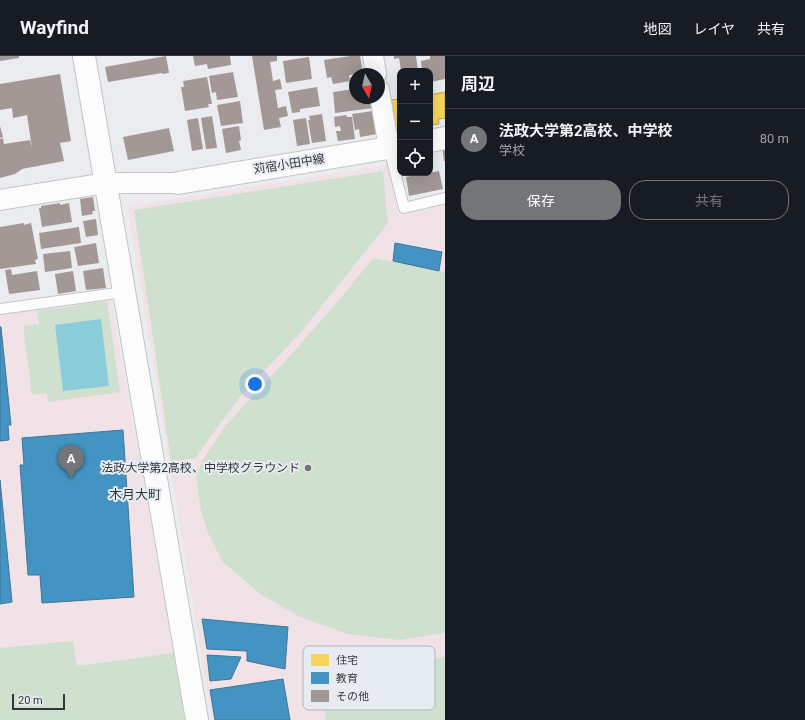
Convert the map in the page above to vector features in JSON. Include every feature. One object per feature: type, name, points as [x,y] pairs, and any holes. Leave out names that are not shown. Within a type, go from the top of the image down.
[{"type":"street","points":[[84,56],[197,720]]},
{"type":"street","points":[[373,56],[375,68]]},
{"type":"street","points":[[383,104],[395,147]]},
{"type":"street","points":[[433,140],[445,138]]},
{"type":"street","name":"苅宿小田中線","points":[[178,183],[395,147]]},
{"type":"street","points":[[0,200],[106,183],[178,183]]},
{"type":"lane","points":[[395,147],[404,208],[445,198]]},
{"type":"lane","points":[[0,309],[124,292]]},
{"type":"shaded area","name":"法政大学第2高校、中学校グラウンド","points":[[387,165],[399,216],[445,205],[445,720],[212,720],[128,210],[132,206]]},
{"type":"shaded area","points":[[110,295],[185,720],[0,720],[0,311]]},
{"type":"green space","points":[[383,171],[388,223],[302,331],[239,398],[195,458],[171,461],[134,210]]},
{"type":"green space","points":[[373,258],[445,272],[445,633],[399,640],[348,634],[300,617],[260,594],[222,561],[208,533],[201,510],[196,478],[202,461],[227,424],[297,348]]},
{"type":"green space","points":[[107,301],[120,392],[48,402],[47,393],[32,395],[23,326],[39,324],[37,311]]},
{"type":"green space","points":[[73,641],[77,666],[174,653],[185,720],[0,720],[0,648]]},
{"type":"green space","points":[[445,657],[445,720],[326,720],[324,710],[435,710],[435,659]]},
{"type":"water","points":[[101,319],[109,386],[63,391],[55,325]]},
{"type":"building: 住宅","points":[[445,92],[445,118],[438,119],[439,124],[433,125],[433,104],[433,94]]},
{"type":"building: 住宅","points":[[397,99],[397,126],[395,126],[391,100]]},
{"type":"building: 教育","points":[[395,243],[442,252],[439,271],[393,261]]},
{"type":"building: 教育","points":[[0,327],[11,425],[8,425],[9,440],[0,441]]},
{"type":"building: 教育","points":[[123,430],[134,597],[42,603],[40,575],[28,575],[20,465],[24,465],[22,438]]},
{"type":"building: 教育","points":[[0,480],[12,602],[0,604]]},
{"type":"building: 教育","points":[[202,619],[288,627],[285,669],[247,661],[247,651],[207,649]]},
{"type":"building: 教育","points":[[207,655],[241,657],[231,679],[210,681]]},
{"type":"building: 教育","points":[[283,679],[290,720],[215,720],[210,690]]},
{"type":"building: その他","points":[[0,56],[19,56],[19,58],[0,61]]},
{"type":"building: その他","points":[[166,56],[169,73],[108,82],[105,67]]},
{"type":"building: その他","points":[[193,56],[230,56],[231,65],[208,69],[207,64],[195,66]]},
{"type":"building: その他","points":[[252,56],[277,56],[277,61],[270,62],[273,81],[280,79],[282,89],[275,90],[278,108],[286,106],[288,116],[279,118],[281,127],[264,130]]},
{"type":"building: その他","points":[[360,56],[362,68],[349,68],[349,81],[333,84],[331,77],[327,78],[324,60]]},
{"type":"building: その他","points":[[394,56],[416,56],[418,68],[401,68],[399,58],[394,59]]},
{"type":"building: その他","points":[[430,56],[445,56],[445,79],[433,81],[433,68],[422,68],[421,61],[430,59]]},
{"type":"building: その他","points":[[309,57],[312,79],[286,83],[283,61]]},
{"type":"building: その他","points":[[233,72],[238,97],[217,100],[216,92],[212,93],[209,76]]},
{"type":"building: その他","points":[[60,74],[71,141],[60,143],[64,161],[22,169],[15,174],[0,178],[0,139],[3,138],[4,144],[30,140],[32,148],[27,115],[13,118],[12,108],[0,110],[0,84]]},
{"type":"building: その他","points":[[207,77],[212,104],[208,104],[209,107],[185,111],[181,87],[184,87],[183,81]]},
{"type":"building: その他","points":[[317,87],[320,106],[300,109],[300,112],[292,113],[288,92]]},
{"type":"building: その他","points":[[349,90],[349,104],[372,104],[373,108],[335,113],[333,92]]},
{"type":"building: その他","points":[[240,101],[243,123],[221,126],[217,105]]},
{"type":"building: その他","points":[[373,111],[377,134],[360,137],[359,129],[355,130],[352,114]]},
{"type":"building: その他","points":[[322,114],[326,141],[312,143],[308,120],[310,120],[309,116]]},
{"type":"building: その他","points":[[346,115],[347,117],[352,117],[355,139],[338,141],[336,131],[341,131],[340,126],[335,127],[334,117]]},
{"type":"building: その他","points":[[212,116],[217,148],[206,149],[201,118]]},
{"type":"building: その他","points":[[198,118],[203,149],[192,151],[187,120]]},
{"type":"building: その他","points":[[306,118],[310,144],[297,146],[293,120]]},
{"type":"building: その他","points":[[0,126],[3,137],[0,138]]},
{"type":"building: その他","points":[[239,126],[241,140],[239,141],[241,150],[226,153],[222,129]]},
{"type":"building: その他","points":[[169,128],[174,151],[128,160],[123,137]]},
{"type":"building: その他","points":[[445,145],[445,161],[444,161],[442,146]]},
{"type":"building: その他","points":[[439,171],[443,189],[409,196],[406,177],[433,176],[433,172]]},
{"type":"building: その他","points":[[93,197],[95,211],[92,211],[93,214],[82,216],[80,199]]},
{"type":"building: その他","points":[[60,203],[60,205],[69,203],[72,222],[42,227],[39,208],[41,208],[41,206]]},
{"type":"building: その他","points":[[96,219],[98,235],[86,237],[83,221]]},
{"type":"building: その他","points":[[24,223],[24,225],[31,223],[38,259],[35,260],[36,264],[0,269],[0,227]]},
{"type":"building: その他","points":[[79,227],[81,243],[41,249],[39,233]]},
{"type":"building: その他","points":[[96,243],[99,263],[78,266],[74,247]]},
{"type":"building: その他","points":[[70,251],[72,268],[45,272],[43,254]]},
{"type":"building: その他","points":[[103,268],[106,288],[86,290],[83,271]]},
{"type":"building: その他","points":[[11,269],[12,275],[37,271],[40,290],[9,294],[5,270]]},
{"type":"building: その他","points":[[73,271],[76,291],[58,294],[55,274]]},
{"type":"place","name":"法政大学第2高校、中学校グラウンド","points":[[308,468]]},
{"type":"place","name":"法政大学第2高校、中学校","points":[[71,478]]},
{"type":"district","name":"木月大町","points":[[135,494]]}]
